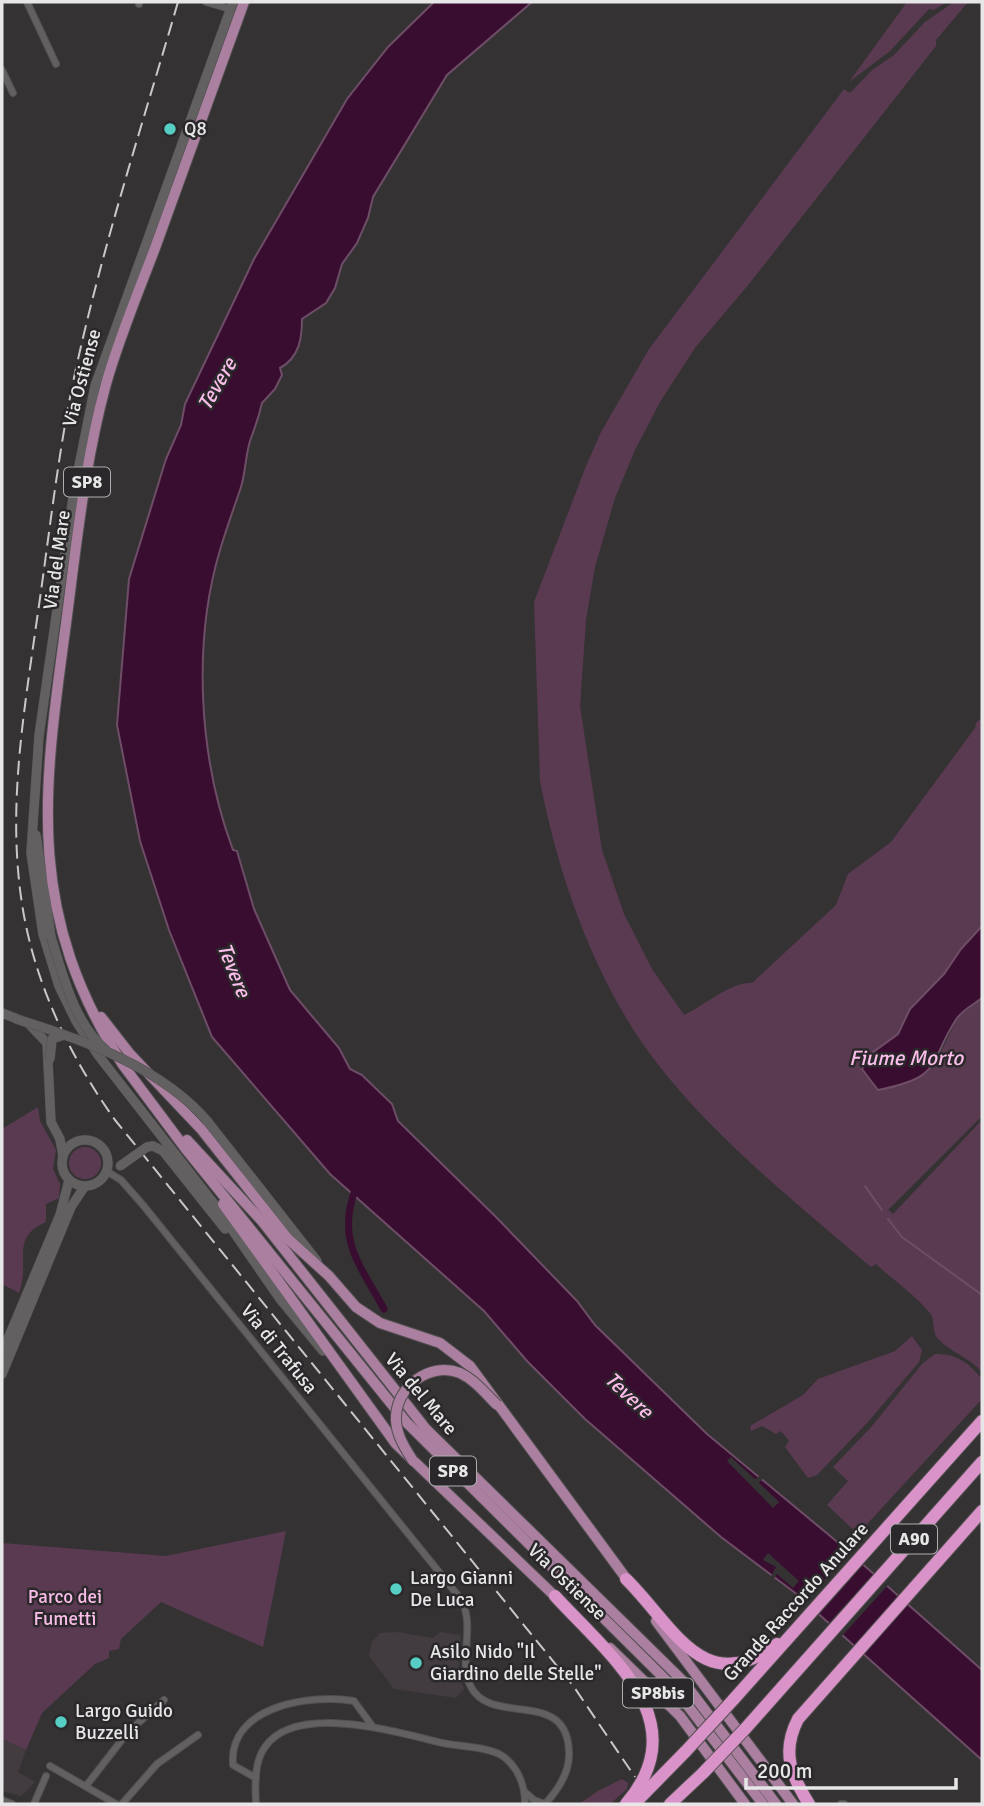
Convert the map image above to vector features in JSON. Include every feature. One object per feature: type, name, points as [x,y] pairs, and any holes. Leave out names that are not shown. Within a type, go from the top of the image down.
[{"type":"highway","name":"Grande Raccordo Anulare","points":[[634,1804],[687,1751],[982,1420]]},
{"type":"highway","name":"A90","points":[[670,1804],[745,1729],[982,1462]]},
{"type":"highway","points":[[809,1804],[794,1780],[788,1754],[792,1732],[802,1714],[982,1511]]},
{"type":"highway","points":[[626,1579],[693,1651],[714,1664],[739,1664],[773,1647],[804,1621]]},
{"type":"highway","points":[[555,1596],[622,1670],[640,1694],[651,1716],[655,1742],[651,1765],[626,1804]]},
{"type":"main road","name":"Via del Mare","points":[[244,2],[113,362],[99,416],[86,486],[51,734],[45,816],[57,912],[95,1019],[114,1051],[186,1148],[406,1422],[675,1689],[763,1804]]},
{"type":"main road","name":"Via Ostiense","points":[[34,780],[74,491],[99,372],[231,5]]},
{"type":"main road","name":"SP8bis","points":[[34,780],[38,854],[51,937],[85,1026],[102,1046],[123,1062],[164,1081],[189,1100],[352,1303],[371,1318],[431,1339],[453,1351],[477,1375],[572,1509],[793,1804]]},
{"type":"main road","name":"SP8bis","points":[[34,780],[30,838],[36,901],[50,960],[65,1001],[98,1055],[215,1205],[249,1256],[358,1392]]},
{"type":"main road","points":[[80,982],[114,1035],[194,1121],[293,1246],[329,1276]]},
{"type":"main road","points":[[2,1013],[66,1035],[123,1062]]},
{"type":"main road","points":[[16,1019],[41,1034],[50,1059]]},
{"type":"main road","points":[[66,1035],[58,1034],[52,1039],[52,1126],[60,1139],[62,1169],[69,1180],[86,1186]]},
{"type":"main road","name":"Via del Mare","points":[[165,1119],[261,1220],[430,1434],[682,1681],[776,1804]]},
{"type":"main road","points":[[2,1374],[71,1207],[86,1186],[100,1180],[106,1169],[103,1149],[91,1141],[75,1142],[63,1156]]},
{"type":"main road","points":[[106,1169],[120,1166],[147,1147],[153,1146],[163,1152],[249,1256]]},
{"type":"main road","name":"Via Ostiense","points":[[186,1148],[245,1238],[389,1436],[671,1706],[745,1804]]},
{"type":"main road","points":[[2,1353],[60,1215],[69,1180]]},
{"type":"main road","points":[[413,1461],[400,1438],[396,1415],[402,1395],[416,1379],[434,1371],[458,1373],[475,1383],[498,1405]]},
{"type":"street","points":[[27,2],[56,64]]},
{"type":"street","points":[[206,2],[231,5]]},
{"type":"street","points":[[2,70],[13,93]]},
{"type":"street","name":"Via di Trafusa","points":[[106,1169],[130,1190],[466,1608],[467,1670],[474,1692],[491,1704],[543,1712],[557,1722],[565,1734],[569,1750],[568,1767],[545,1804]]},
{"type":"street","points":[[86,1786],[128,1732],[164,1700]]},
{"type":"street","points":[[256,1778],[233,1765],[234,1754],[246,1729],[273,1709],[305,1700],[355,1701],[373,1727]]},
{"type":"street","points":[[256,1804],[256,1778],[264,1748],[284,1732],[318,1724],[373,1727],[462,1748],[497,1753],[515,1768],[525,1791],[534,1800],[545,1804]]},
{"type":"street","points":[[122,1804],[163,1759],[198,1735]]},
{"type":"street","points":[[50,1766],[116,1804]]},
{"type":"street","points":[[34,1804],[46,1776]]},
{"type":"street","points":[[525,1791],[525,1804]]},
{"type":"street","points":[[2,1800],[12,1804]]},
{"type":"shaded area","name":"Asilo Nido \"Il Giardino delle Stelle\"","points":[[398,1632],[433,1638],[440,1632],[461,1635],[459,1673],[464,1689],[456,1698],[394,1689],[369,1656],[372,1642],[380,1633]]},
{"type":"shaded area","points":[[2,1739],[26,1750],[18,1772],[35,1782],[21,1796],[2,1791]]},
{"type":"green space","points":[[907,2],[947,2],[934,10],[929,9],[890,51],[849,82]]},
{"type":"green space","points":[[954,2],[968,2],[749,284],[695,348],[660,402],[635,450],[615,498],[595,567],[586,620],[580,706],[602,850],[624,914],[652,969],[684,1015],[727,990],[744,983],[752,983],[836,905],[848,874],[891,842],[982,718],[982,926],[961,949],[944,974],[910,1009],[898,1034],[872,1053],[935,1064],[958,1017],[982,998],[982,1116],[888,1210],[893,1214],[982,1120],[982,1372],[938,1339],[932,1316],[918,1300],[876,1264],[871,1267],[739,1152],[678,1089],[651,1056],[628,1021],[598,964],[573,905],[554,843],[540,781],[534,602],[601,432],[649,349],[844,89],[850,93],[872,70],[894,55],[925,22]]},
{"type":"green space","points":[[38,1107],[40,1121],[56,1150],[53,1169],[60,1184],[59,1198],[46,1204],[46,1222],[35,1228],[24,1243],[19,1293],[2,1284],[2,1129]]},
{"type":"green space","points":[[85,1147],[96,1152],[101,1163],[96,1174],[85,1179],[74,1174],[69,1163],[74,1152]]},
{"type":"green space","points":[[912,1336],[922,1350],[919,1362],[868,1422],[817,1475],[808,1478],[785,1447],[789,1441],[781,1431],[776,1434],[762,1426],[751,1431],[750,1426],[803,1395],[818,1379],[895,1351]]},
{"type":"green space","points":[[935,1354],[956,1357],[972,1368],[982,1379],[982,1399],[858,1534],[827,1505],[848,1481],[833,1467],[873,1425],[922,1364]]},
{"type":"green space","name":"Parco dei Fumetti","points":[[286,1531],[263,1647],[161,1602],[121,1639],[119,1649],[109,1651],[109,1658],[95,1664],[42,1713],[26,1750],[2,1739],[2,1543],[166,1556]]},
{"type":"green space","points":[[622,1779],[628,1783],[627,1789],[610,1804],[579,1804],[598,1791]]},
{"type":"water","name":"Tevere","points":[[434,2],[532,2],[447,75],[373,197],[368,218],[357,243],[342,264],[335,288],[326,303],[302,319],[296,352],[280,368],[282,375],[275,389],[262,403],[249,444],[242,484],[220,550],[205,624],[203,701],[213,778],[222,815],[233,850],[237,851],[254,909],[290,990],[339,1048],[350,1069],[362,1075],[392,1104],[398,1121],[496,1217],[577,1301],[595,1325],[707,1434],[841,1545],[982,1670],[982,1760],[794,1592],[721,1537],[585,1419],[527,1361],[484,1311],[330,1174],[212,1037],[169,930],[140,841],[117,725],[129,579],[166,459],[181,425],[185,404],[254,259],[347,99],[388,47]]},
{"type":"water","name":"Fiume Morto","points":[[982,926],[982,998],[957,1018],[936,1058],[924,1074],[914,1080],[878,1090],[862,1069],[872,1053],[898,1034],[910,1009],[944,974],[961,949]]},
{"type":"pier","points":[[731,1457],[755,1479],[761,1475],[763,1478],[759,1483],[779,1502],[773,1508],[727,1461]]},
{"type":"pier","points":[[851,1550],[866,1562],[817,1617],[802,1604]]},
{"type":"pier","points":[[768,1553],[799,1581],[793,1588],[777,1574],[773,1580],[770,1578],[776,1567],[763,1560]]},
{"type":"pier","points":[[876,1571],[890,1583],[841,1637],[827,1625]]},
{"type":"waterway","points":[[865,1186],[882,1210]]},
{"type":"waterway","points":[[356,1187],[350,1206],[349,1237],[359,1264],[384,1309]]},
{"type":"waterway","points":[[888,1219],[902,1237],[982,1295]]},
{"type":"railway","points":[[178,2],[101,266],[79,355],[60,453],[19,758],[17,862],[26,927],[54,1014],[82,1069],[115,1120],[574,1687],[635,1777]]},
{"type":"place","name":"Q8","points":[[170,129]]},
{"type":"place","name":"Largo Gianni De Luca","points":[[396,1589]]},
{"type":"place","name":"Asilo Nido \"Il Giardino delle Stelle\"","points":[[416,1663]]},
{"type":"place","name":"Largo Guido Buzzelli","points":[[61,1722]]}]
